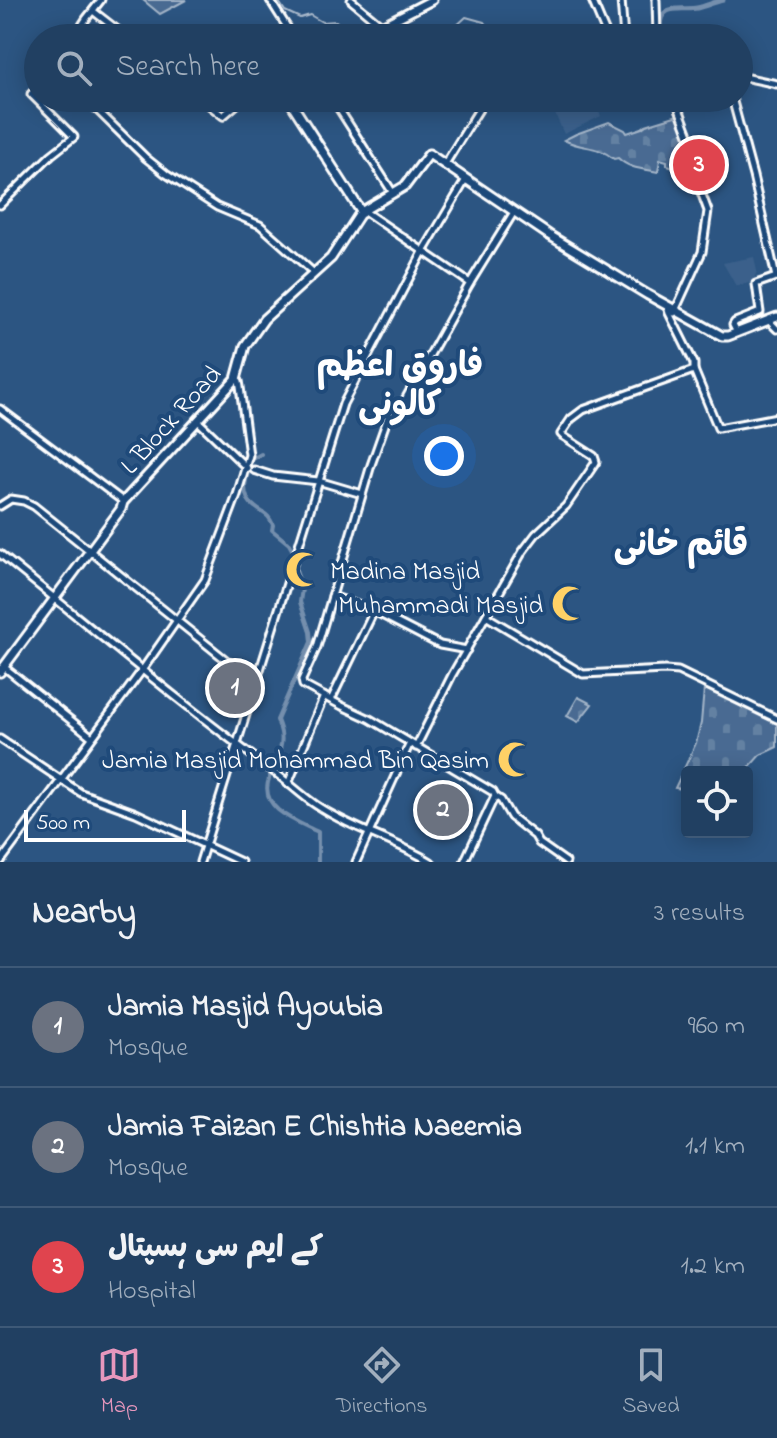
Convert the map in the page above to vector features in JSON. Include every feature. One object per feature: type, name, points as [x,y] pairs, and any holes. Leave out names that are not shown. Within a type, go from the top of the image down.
[{"type":"main road","points":[[383,24],[432,0]]},
{"type":"main road","points":[[392,24],[439,0]]},
{"type":"main road","points":[[298,112],[364,213]]},
{"type":"main road","name":"L Block Road","points":[[124,504],[237,380],[246,345],[264,319],[338,250],[364,213],[409,183],[429,154],[513,213]]},
{"type":"main road","name":"L Block Road","points":[[245,353],[267,321],[338,254],[364,213],[413,184],[430,157],[570,252],[724,339],[776,322]]},
{"type":"main road","name":"L Block Road","points":[[671,310],[722,336],[776,322]]},
{"type":"main road","name":"L Block Road","points":[[124,504],[237,380]]},
{"type":"main road","points":[[2,669],[124,504]]},
{"type":"street","points":[[84,24],[101,0]]},
{"type":"street","points":[[270,0],[285,24]]},
{"type":"street","points":[[351,0],[380,24]]},
{"type":"street","points":[[592,0],[602,24]]},
{"type":"street","points":[[621,0],[623,24]]},
{"type":"street","points":[[656,0],[657,24]]},
{"type":"street","points":[[93,11],[110,24]]},
{"type":"street","points":[[753,79],[777,84]]},
{"type":"street","points":[[0,205],[74,137],[49,112]]},
{"type":"street","points":[[99,112],[166,174],[217,207],[260,225],[314,273]]},
{"type":"street","points":[[341,112],[393,193]]},
{"type":"street","points":[[445,164],[477,112]]},
{"type":"street","points":[[680,112],[691,140],[694,173],[708,211],[702,252],[671,310],[718,428],[777,417]]},
{"type":"street","points":[[736,112],[777,277],[756,284],[760,312],[735,322],[733,325],[737,333]]},
{"type":"street","points":[[200,862],[343,404],[423,252],[465,181]]},
{"type":"street","points":[[364,213],[470,283]]},
{"type":"street","points":[[513,213],[402,405],[390,411],[317,647],[302,680],[303,685],[370,719],[490,790],[501,800],[511,817],[566,862]]},
{"type":"street","points":[[416,747],[523,551],[566,506],[596,462],[594,456],[561,434],[571,419],[583,410],[694,370]]},
{"type":"street","points":[[0,860],[143,669],[205,578],[249,468],[237,380]]},
{"type":"street","points":[[0,409],[124,504]]},
{"type":"street","points":[[200,423],[249,468],[273,476],[318,481],[362,494]]},
{"type":"street","points":[[0,506],[11,499],[34,506],[256,684]]},
{"type":"street","points":[[0,554],[313,803],[343,822],[417,853],[431,862]]},
{"type":"street","points":[[332,596],[374,611],[440,645],[467,650]]},
{"type":"street","points":[[331,700],[374,611]]},
{"type":"street","points":[[486,616],[583,674],[678,671],[777,719]]},
{"type":"street","points":[[2,669],[92,737]]},
{"type":"street","points":[[288,784],[324,696]]},
{"type":"street","points":[[0,739],[81,793],[134,812],[241,862]]},
{"type":"street","points":[[356,862],[410,743]]},
{"type":"street","points":[[464,862],[495,796]]},
{"type":"shaded area","points":[[554,112],[599,112],[601,116],[564,134]]},
{"type":"shaded area","points":[[754,257],[757,271],[753,282],[736,286],[723,263]]},
{"type":"green space","points":[[143,0],[186,0],[160,14]]},
{"type":"green space","points":[[681,115],[688,135],[674,167],[660,159],[658,172],[632,166],[601,151],[564,140],[609,122],[627,133]]},
{"type":"green space","points":[[704,689],[722,693],[777,721],[777,747],[760,755],[750,766],[685,766],[701,723]]},
{"type":"green space","points":[[578,697],[592,704],[578,722],[567,716]]},
{"type":"green space","points":[[681,775],[681,789],[675,788]]},
{"type":"waterway","points":[[275,0],[285,11],[300,18],[310,15],[322,22],[336,21],[339,24]]},
{"type":"waterway","points":[[660,24],[664,13],[673,9],[697,8],[723,0]]},
{"type":"waterway","points":[[458,24],[466,17],[485,24]]},
{"type":"waterway","points":[[261,454],[252,459],[245,491],[250,502],[268,516],[272,530],[289,544],[294,553],[302,589],[300,602],[311,642],[277,720],[282,742],[269,778],[268,794],[283,814],[318,832],[318,862]]},
{"type":"place","name":"کے ایم سی ہسپتال","points":[[699,165]]},
{"type":"place","name":"Madina Masjid","points":[[304,570]]},
{"type":"place","name":"Muhammadi Masjid","points":[[569,604]]},
{"type":"place","name":"Jamia Masjid Ayoubia","points":[[235,688]]},
{"type":"place","name":"Jamia Masjid Mohammad Bin Qasim","points":[[515,759]]},
{"type":"place","name":"Jamia Faizan E Chishtia Naeemia","points":[[443,810]]},
{"type":"district","name":"فاروق اعظم کالونی","points":[[400,384]]},
{"type":"district","name":"قائم خانى","points":[[681,543]]}]
